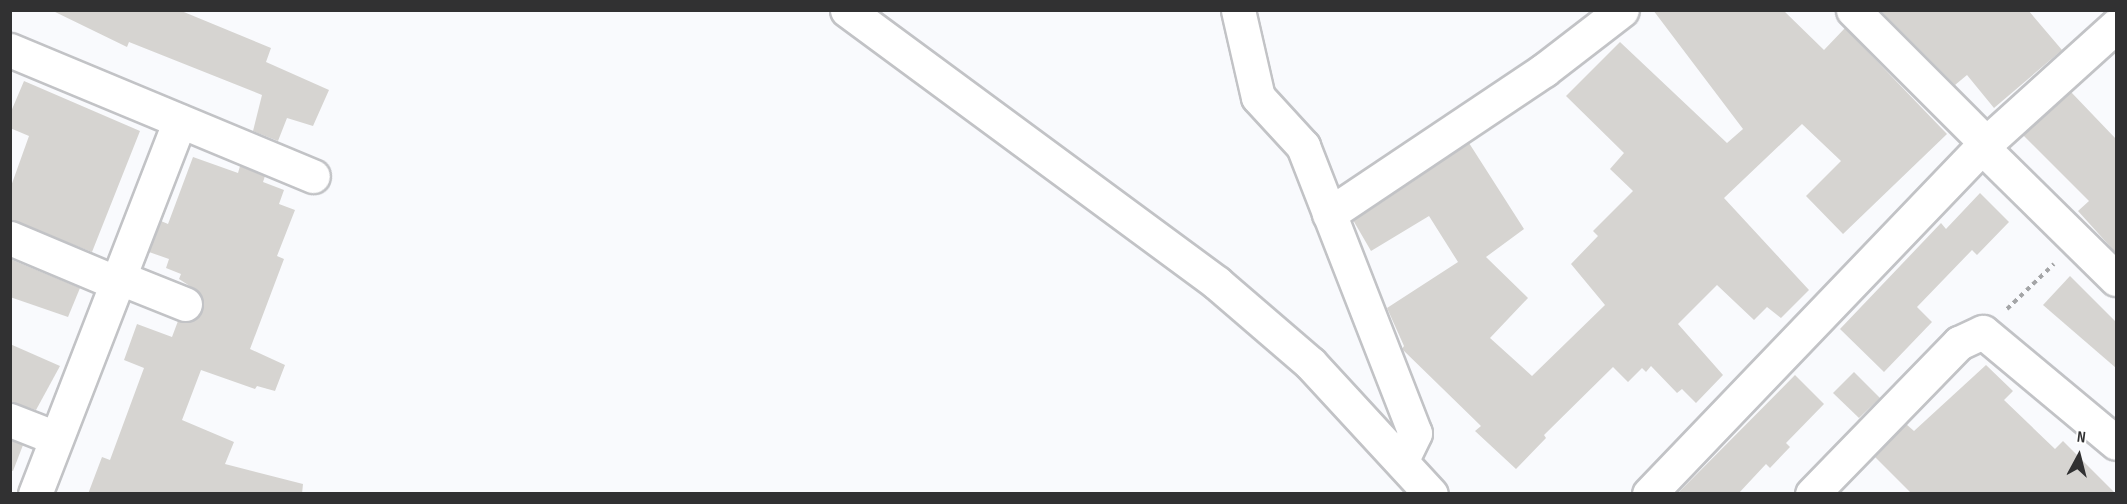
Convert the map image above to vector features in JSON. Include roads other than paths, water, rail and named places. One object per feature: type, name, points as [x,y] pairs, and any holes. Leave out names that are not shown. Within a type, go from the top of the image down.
[{"type":"street","points":[[847,10],[1217,283],[1310,363],[1431,494]]},
{"type":"street","points":[[1238,10],[1258,97],[1302,146],[1415,433],[1402,460]]},
{"type":"street","points":[[1329,214],[1544,70],[1622,10]]},
{"type":"street","points":[[1853,10],[2116,279]]},
{"type":"street","points":[[1649,494],[1984,145],[2116,26]]},
{"type":"street","points":[[10,50],[313,176]]},
{"type":"street","points":[[35,494],[180,121]]},
{"type":"street","points":[[10,238],[185,304]]},
{"type":"street","points":[[1826,488],[1959,343],[1983,332],[2116,443]]},
{"type":"street","points":[[10,420],[56,438]]}]
